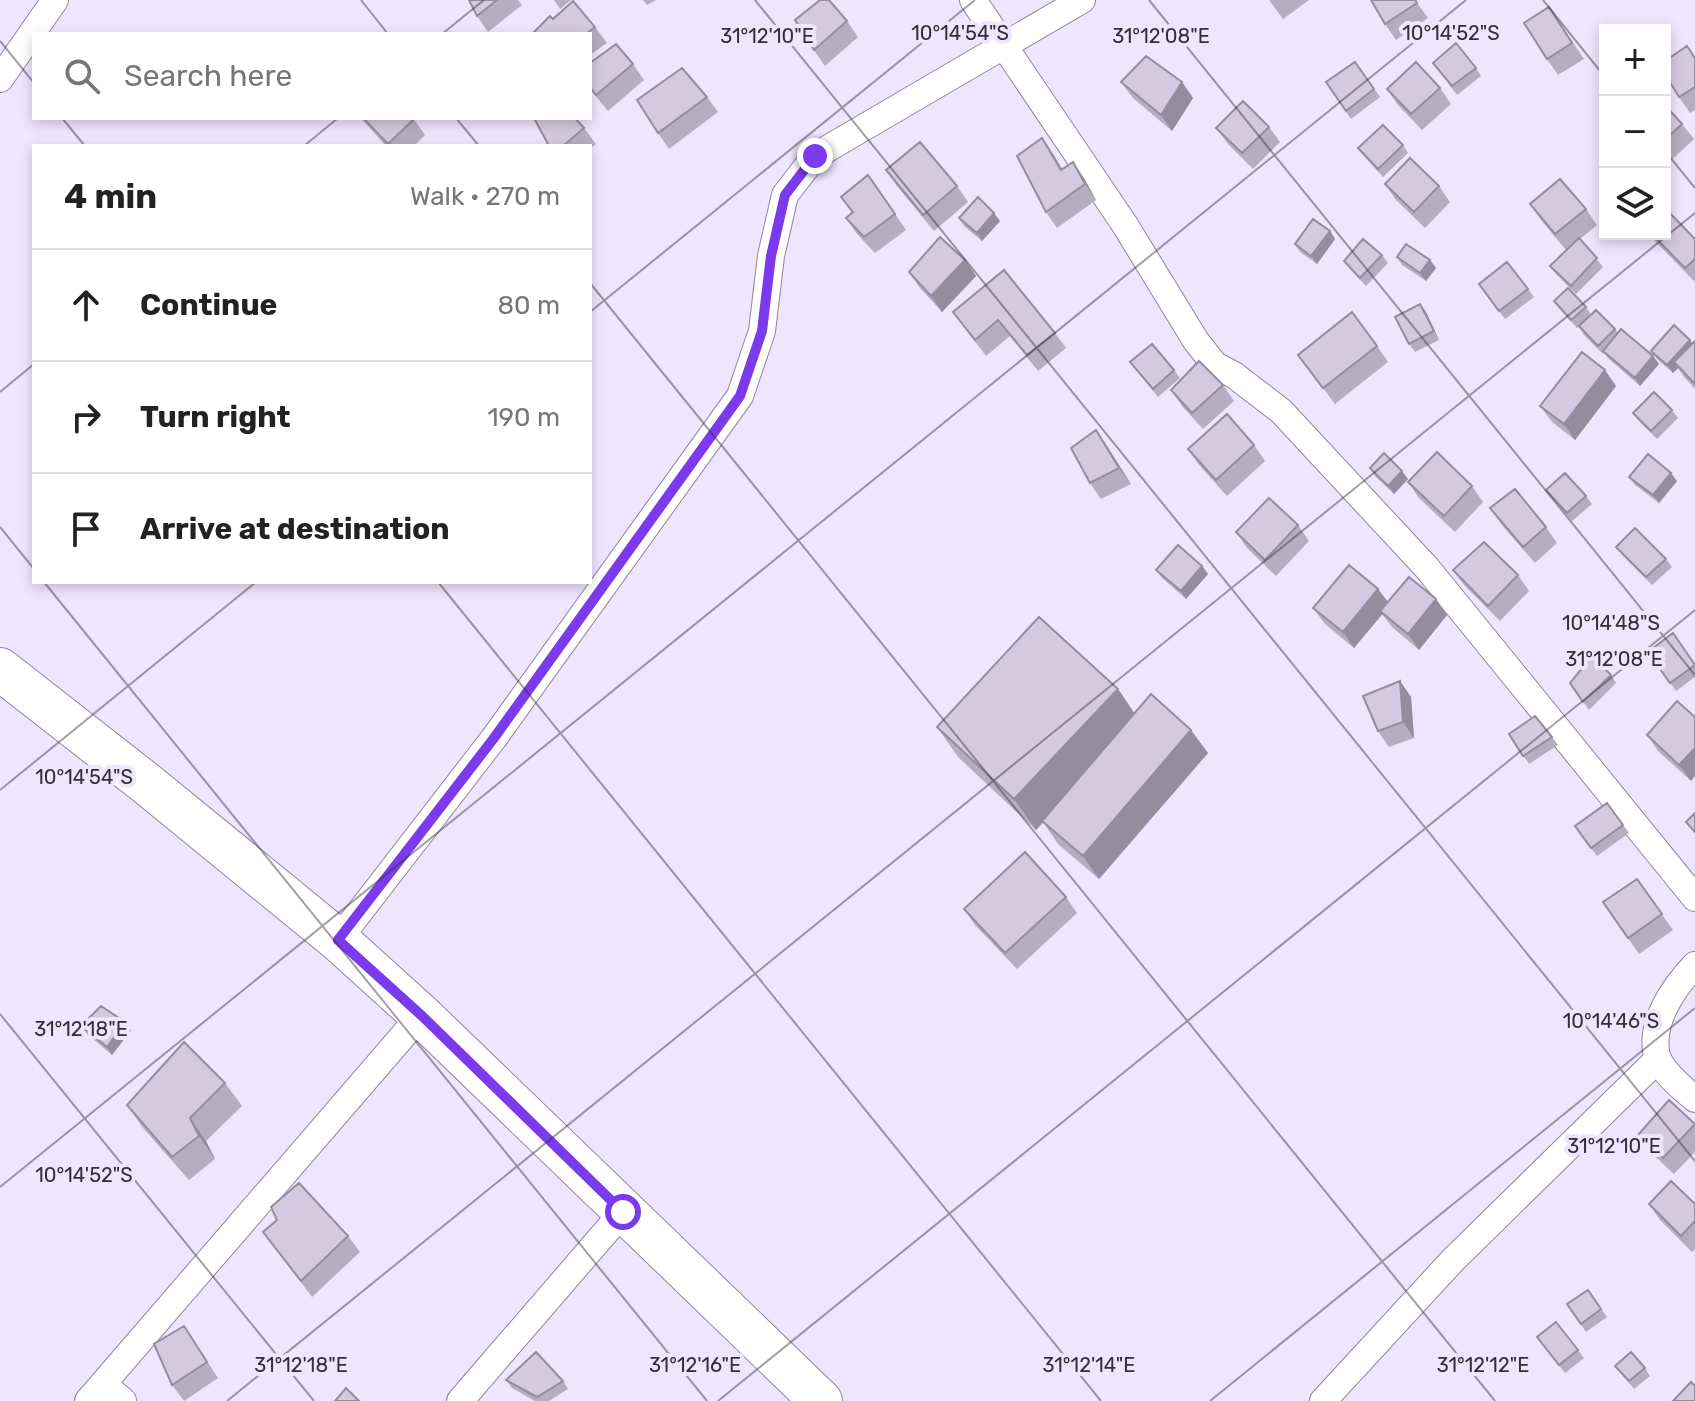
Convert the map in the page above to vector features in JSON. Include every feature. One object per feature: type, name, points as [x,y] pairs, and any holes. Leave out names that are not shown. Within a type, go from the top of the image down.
[{"type":"main road","points":[[0,669],[338,940],[421,1015],[821,1401]]},
{"type":"street","points":[[33,32],[55,0]]},
{"type":"street","points":[[973,0],[1125,225],[1196,341],[1215,365],[1234,375],[1281,411],[1427,568],[1695,898]]},
{"type":"street","points":[[338,940],[494,738],[740,396],[762,331],[771,256],[785,195],[815,156],[1082,0]]},
{"type":"street","points":[[0,79],[32,33]]},
{"type":"street","points":[[1695,965],[1661,1012],[1656,1044],[1658,1059],[1695,1099]]},
{"type":"street","points":[[123,1401],[96,1392],[421,1015]]},
{"type":"street","points":[[1323,1401],[1453,1260],[1658,1059]]},
{"type":"street","points":[[460,1401],[623,1212]]},
{"type":"building","points":[[469,0],[497,0],[477,16]]},
{"type":"building","points":[[820,0],[829,0],[847,21],[814,50],[795,20]]},
{"type":"building","points":[[1371,0],[1415,0],[1417,3],[1385,24]]},
{"type":"building","points":[[573,1],[595,27],[589,32],[534,32],[550,16],[553,19]]},
{"type":"building","points":[[1549,7],[1572,43],[1547,59],[1524,23]]},
{"type":"building","points":[[1456,43],[1476,68],[1452,86],[1433,63]]},
{"type":"building","points":[[616,44],[633,64],[596,95],[592,90],[592,62]]},
{"type":"building","points":[[1687,46],[1695,58],[1695,87],[1679,97],[1671,84],[1671,57]]},
{"type":"building","points":[[1146,56],[1182,82],[1161,115],[1121,82]]},
{"type":"building","points":[[1355,62],[1374,89],[1346,111],[1326,82]]},
{"type":"building","points":[[1416,62],[1440,88],[1411,114],[1387,89]]},
{"type":"building","points":[[682,68],[707,97],[658,133],[637,100]]},
{"type":"building","points":[[1243,101],[1269,127],[1242,153],[1216,128]]},
{"type":"building","points":[[1671,112],[1682,124],[1671,134]]},
{"type":"building","points":[[365,120],[413,120],[388,144]]},
{"type":"building","points":[[535,120],[577,120],[584,128],[565,144],[548,144]]},
{"type":"building","points":[[1383,125],[1403,145],[1378,169],[1358,148]]},
{"type":"building","points":[[1042,138],[1061,170],[1073,162],[1085,184],[1046,212],[1017,156]]},
{"type":"building","points":[[920,142],[957,186],[923,215],[886,170]]},
{"type":"building","points":[[1410,158],[1439,186],[1414,212],[1385,184]]},
{"type":"building","points":[[868,175],[895,214],[864,237],[846,218],[853,212],[841,197]]},
{"type":"building","points":[[1560,179],[1586,209],[1555,234],[1530,204]]},
{"type":"building","points":[[978,197],[994,213],[977,233],[959,218]]},
{"type":"building","points":[[1671,214],[1695,239],[1695,259],[1685,268],[1658,240],[1671,240]]},
{"type":"building","points":[[1313,219],[1330,231],[1311,256],[1295,244]]},
{"type":"building","points":[[940,237],[965,260],[931,296],[909,272]]},
{"type":"building","points":[[1579,238],[1597,258],[1571,286],[1550,266]]},
{"type":"building","points":[[1363,239],[1382,255],[1360,278],[1344,261]]},
{"type":"building","points":[[1406,244],[1430,260],[1420,273],[1397,257]]},
{"type":"building","points":[[1507,262],[1528,289],[1499,311],[1479,284]]},
{"type":"building","points":[[1004,270],[1055,333],[1027,355],[998,320],[975,340],[953,312]]},
{"type":"building","points":[[1568,288],[1586,307],[1571,320],[1554,301]]},
{"type":"building","points":[[1420,304],[1434,331],[1409,344],[1395,317]]},
{"type":"building","points":[[1596,310],[1615,329],[1598,346],[1579,326]]},
{"type":"building","points":[[1352,312],[1377,346],[1323,388],[1298,355]]},
{"type":"building","points":[[1674,325],[1690,340],[1667,365],[1651,351]]},
{"type":"building","points":[[1621,329],[1653,356],[1635,378],[1603,351]]},
{"type":"building","points":[[1695,341],[1695,384],[1674,362]]},
{"type":"building","points":[[1152,344],[1174,370],[1153,389],[1130,362]]},
{"type":"building","points":[[1582,352],[1605,370],[1564,424],[1540,406]]},
{"type":"building","points":[[1199,361],[1223,385],[1192,413],[1171,390]]},
{"type":"building","points":[[1654,392],[1672,410],[1651,431],[1633,413]]},
{"type":"building","points":[[1227,414],[1254,445],[1216,480],[1188,449]]},
{"type":"building","points":[[1096,430],[1119,468],[1090,483],[1071,448]]},
{"type":"building","points":[[1437,452],[1472,486],[1444,516],[1408,482]]},
{"type":"building","points":[[1384,453],[1402,471],[1388,486],[1370,468]]},
{"type":"building","points":[[1648,454],[1671,473],[1653,495],[1629,477]]},
{"type":"building","points":[[1565,473],[1586,496],[1567,513],[1546,490]]},
{"type":"building","points":[[1515,489],[1546,527],[1523,547],[1490,508]]},
{"type":"building","points":[[1269,498],[1298,525],[1265,560],[1236,532]]},
{"type":"building","points":[[1635,528],[1666,559],[1646,577],[1616,547]]},
{"type":"building","points":[[1484,542],[1518,575],[1488,606],[1453,570]]},
{"type":"building","points":[[1178,545],[1202,566],[1181,591],[1156,570]]},
{"type":"building","points":[[1349,565],[1378,589],[1343,632],[1313,608]]},
{"type":"building","points":[[1409,577],[1436,599],[1408,634],[1380,611]]},
{"type":"building","points":[[1039,617],[1118,689],[1014,799],[937,727]]},
{"type":"building","points":[[1673,633],[1695,665],[1670,683],[1648,652]]},
{"type":"building","points":[[1592,656],[1611,675],[1583,702],[1570,683]]},
{"type":"building","points":[[1400,681],[1403,722],[1378,731],[1363,696]]},
{"type":"building","points":[[1151,694],[1191,730],[1083,856],[1042,821]]},
{"type":"building","points":[[1677,701],[1695,717],[1695,748],[1679,765],[1647,735]]},
{"type":"building","points":[[1535,716],[1552,737],[1523,756],[1509,734]]},
{"type":"building","points":[[1607,803],[1623,825],[1591,848],[1575,826]]},
{"type":"building","points":[[1695,813],[1695,832],[1686,822]]},
{"type":"building","points":[[1025,852],[1066,897],[1005,953],[964,909]]},
{"type":"building","points":[[1637,879],[1662,914],[1628,938],[1603,902]]},
{"type":"building","points":[[101,1006],[125,1022],[107,1047],[81,1026]]},
{"type":"building","points":[[184,1042],[225,1083],[190,1118],[199,1136],[172,1157],[127,1105]]},
{"type":"building","points":[[1669,1100],[1695,1124],[1663,1158],[1638,1135]]},
{"type":"building","points":[[1671,1181],[1695,1204],[1695,1221],[1681,1236],[1649,1204]]},
{"type":"building","points":[[299,1183],[348,1236],[301,1281],[263,1232],[277,1220],[271,1207]]},
{"type":"building","points":[[1588,1290],[1601,1309],[1581,1324],[1567,1304]]},
{"type":"building","points":[[1556,1322],[1578,1350],[1559,1365],[1537,1337]]},
{"type":"building","points":[[184,1326],[207,1362],[172,1385],[154,1344]]},
{"type":"building","points":[[536,1352],[563,1381],[537,1397],[506,1380]]},
{"type":"building","points":[[1631,1352],[1645,1368],[1629,1381],[1615,1366]]},
{"type":"building","points":[[1691,1382],[1695,1386],[1695,1401],[1673,1401]]},
{"type":"building","points":[[346,1388],[359,1401],[335,1401]]},
{"type":"route","points":[[623,1212],[421,1015],[338,940],[494,738],[740,396],[762,331],[771,256],[785,195],[815,156]]}]
